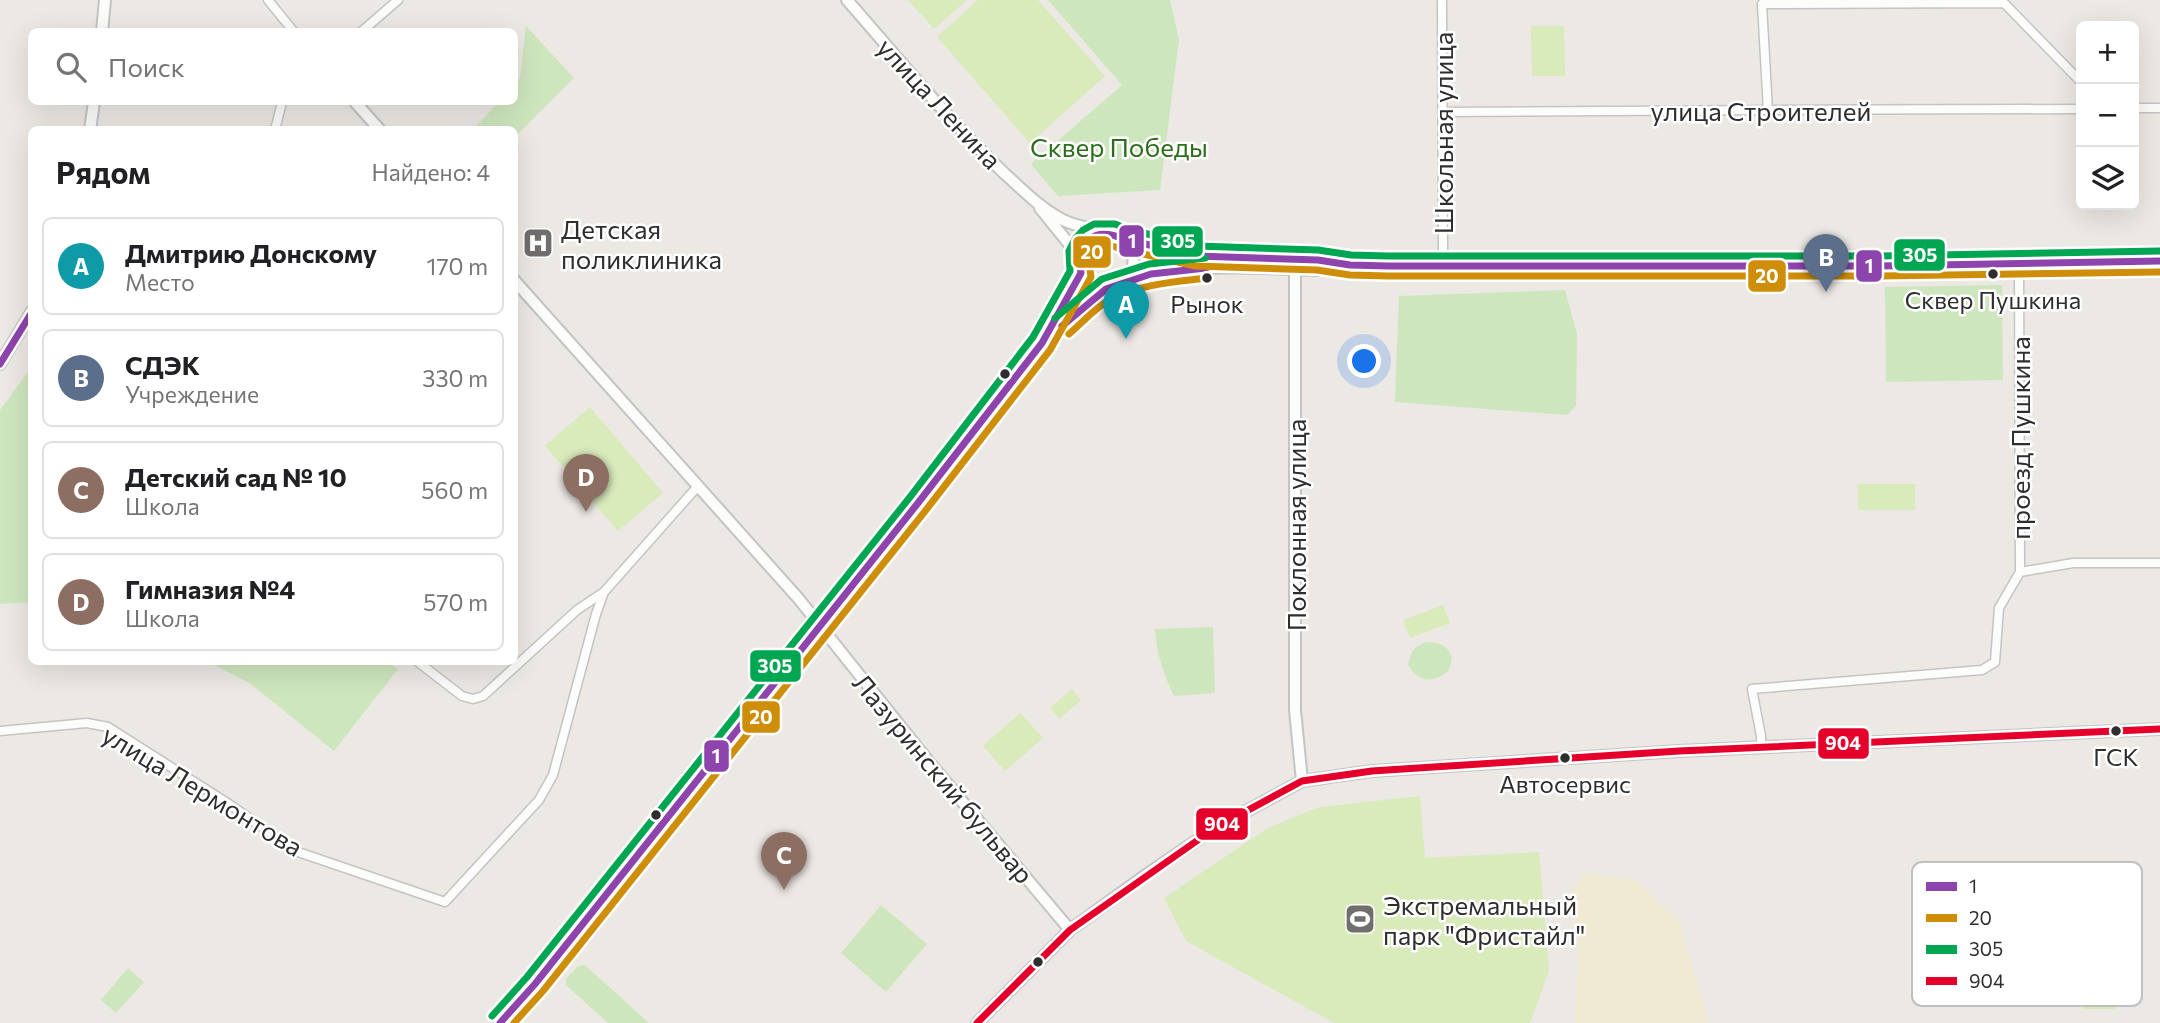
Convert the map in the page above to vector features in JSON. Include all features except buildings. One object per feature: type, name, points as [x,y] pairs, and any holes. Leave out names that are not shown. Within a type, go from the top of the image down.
[{"type":"street","points":[[102,28],[105,0]]},
{"type":"street","points":[[268,0],[291,28]]},
{"type":"street","points":[[366,28],[398,0]]},
{"type":"street","name":"улица Ленина","points":[[848,0],[966,136],[1036,202],[1078,255],[1081,274]]},
{"type":"street","name":"Школьная улица","points":[[1442,0],[1445,265]]},
{"type":"street","points":[[1768,111],[1762,4],[2004,3],[2076,77]]},
{"type":"street","points":[[91,126],[94,105]]},
{"type":"street","points":[[276,126],[281,105]]},
{"type":"street","points":[[358,105],[376,126]]},
{"type":"street","points":[[2139,108],[2160,108]]},
{"type":"street","name":"улица Строителей","points":[[1442,112],[1631,109],[2076,109]]},
{"type":"street","name":"улица Ленина","points":[[1036,202],[1062,220],[1080,227],[1196,256],[1318,260],[1350,265],[1882,266],[2160,261]]},
{"type":"street","points":[[1078,255],[1087,239],[1098,233],[1108,232]]},
{"type":"street","points":[[1124,239],[1130,246],[1135,261],[1126,281]]},
{"type":"street","name":"проезд Пушкина","points":[[2019,263],[2020,572]]},
{"type":"street","name":"улица Ленина","points":[[1042,343],[1105,289],[1115,288],[1126,281],[1151,274],[1196,268],[1319,270],[1350,265]]},
{"type":"street","name":"Поклонная улица","points":[[1295,269],[1295,697],[1302,781]]},
{"type":"street","points":[[500,1023],[535,984],[918,503],[1042,343],[1081,274],[1095,287],[1105,289]]},
{"type":"street","points":[[518,284],[798,598],[819,625]]},
{"type":"street","points":[[0,364],[28,318]]},
{"type":"street","name":"улица Лермонтова","points":[[0,731],[87,723],[108,727],[229,804],[298,852],[445,902],[539,800],[553,775],[604,592],[698,486]]},
{"type":"street","points":[[1761,747],[1752,689],[1982,670],[1995,662],[1998,608],[2020,572],[2073,563],[2160,563]]},
{"type":"street","points":[[518,664],[577,610],[604,592]]},
{"type":"street","name":"Лазуринский бульвар","points":[[819,625],[929,762],[1070,930]]},
{"type":"street","points":[[422,665],[462,696],[473,699],[483,696],[517,665]]},
{"type":"street","points":[[977,1023],[1070,930],[1215,828],[1302,781],[1372,771],[1679,751],[2160,729]]},
{"type":"green space","points":[[908,0],[967,0],[934,29]]},
{"type":"green space","points":[[978,0],[1038,0],[1105,76],[1030,143],[937,37]]},
{"type":"green space","name":"Сквер Победы","points":[[1048,0],[1170,0],[1179,40],[1160,190],[1058,196],[1031,164],[1122,85]]},
{"type":"green space","points":[[526,26],[574,78],[518,134],[518,126],[476,126],[496,105],[518,105]]},
{"type":"green space","points":[[1531,26],[1564,26],[1565,76],[1532,76]]},
{"type":"green space","points":[[2002,285],[2003,380],[1886,382],[1885,287]]},
{"type":"green space","points":[[1565,290],[1577,334],[1576,406],[1567,415],[1395,402],[1399,296]]},
{"type":"green space","points":[[28,372],[28,602],[0,604],[0,410]]},
{"type":"green space","points":[[590,407],[663,493],[618,531],[545,446]]},
{"type":"green space","points":[[1858,484],[1915,484],[1915,510],[1858,510]]},
{"type":"green space","points":[[1443,605],[1450,623],[1410,638],[1403,620]]},
{"type":"green space","points":[[1213,627],[1215,693],[1174,696],[1161,663],[1155,629]]},
{"type":"green space","points":[[1426,642],[1442,645],[1452,658],[1449,670],[1437,678],[1427,680],[1417,675],[1408,665],[1413,650]]},
{"type":"green space","points":[[215,665],[391,665],[398,669],[334,751],[251,684]]},
{"type":"green space","points":[[1072,689],[1081,700],[1059,719],[1050,708]]},
{"type":"green space","points":[[1020,713],[1043,738],[1005,771],[983,746]]},
{"type":"green space","name":"Экстремальный парк \"Фристайл\"","points":[[1420,796],[1425,858],[1539,852],[1549,971],[1530,1023],[1334,1023],[1186,941],[1164,898],[1268,828],[1311,810]]},
{"type":"green space","points":[[881,905],[927,944],[886,992],[841,953]]},
{"type":"green space","points":[[585,965],[649,1023],[608,1023],[566,985],[566,979],[577,967]]},
{"type":"green space","points":[[128,968],[144,982],[116,1013],[101,1000]]},
{"type":"green space","points":[[2083,1006],[2116,1006],[2116,1009],[2083,1009]]},
{"type":"sand","points":[[1586,873],[1636,881],[1679,922],[1709,1023],[1575,1023],[1579,956],[1571,903],[1577,883]]},
{"type":"transit line","name":"305","points":[[492,1016],[527,977],[910,497],[1033,337],[1070,271],[1069,251],[1075,239],[1083,230],[1094,224],[1115,224],[1197,246],[1318,250],[1351,255],[1388,256],[1879,256],[2160,251]]},
{"type":"transit line","name":"1","points":[[500,1023],[535,984],[1042,343],[1081,273],[1081,252],[1089,239],[1104,234],[1113,235],[1196,256],[1318,260],[1350,265],[1388,266],[1879,266],[2160,261]]},
{"type":"transit line","name":"20","points":[[514,1023],[543,991],[1050,350],[1091,277],[1089,262],[1092,251],[1099,245],[1105,244],[1195,266],[1317,270],[1350,275],[1388,276],[1879,276],[2160,272]]},
{"type":"transit line","name":"305","points":[[1055,318],[1102,279],[1149,264],[1205,258]]},
{"type":"transit line","name":"1","points":[[1062,326],[1106,289],[1151,274],[1206,268]]},
{"type":"transit line","name":"20","points":[[1069,334],[1101,305],[1122,294],[1158,284],[1207,278]]},
{"type":"transit line","name":"1","points":[[0,364],[28,318]]},
{"type":"transit line","name":"904","points":[[977,1023],[1070,930],[1215,828],[1302,781],[1372,771],[1679,751],[2160,729]]},
{"type":"place","name":"Детская поликлиника","points":[[538,243]]},
{"type":"place","name":"Сквер Пушкина","points":[[1993,274]]},
{"type":"place","name":"Рынок","points":[[1207,278]]},
{"type":"place","name":"СДЭК","points":[[1826,292]]},
{"type":"place","name":"Дмитрию Донскому","points":[[1126,339]]},
{"type":"place","name":"Гимназия №4","points":[[586,512]]},
{"type":"place","name":"ГСК","points":[[2116,731]]},
{"type":"place","name":"Автосервис","points":[[1565,758]]},
{"type":"place","name":"Детский сад № 10","points":[[784,890]]},
{"type":"place","name":"Экстремальный парк \"Фристайл\"","points":[[1360,919]]}]
